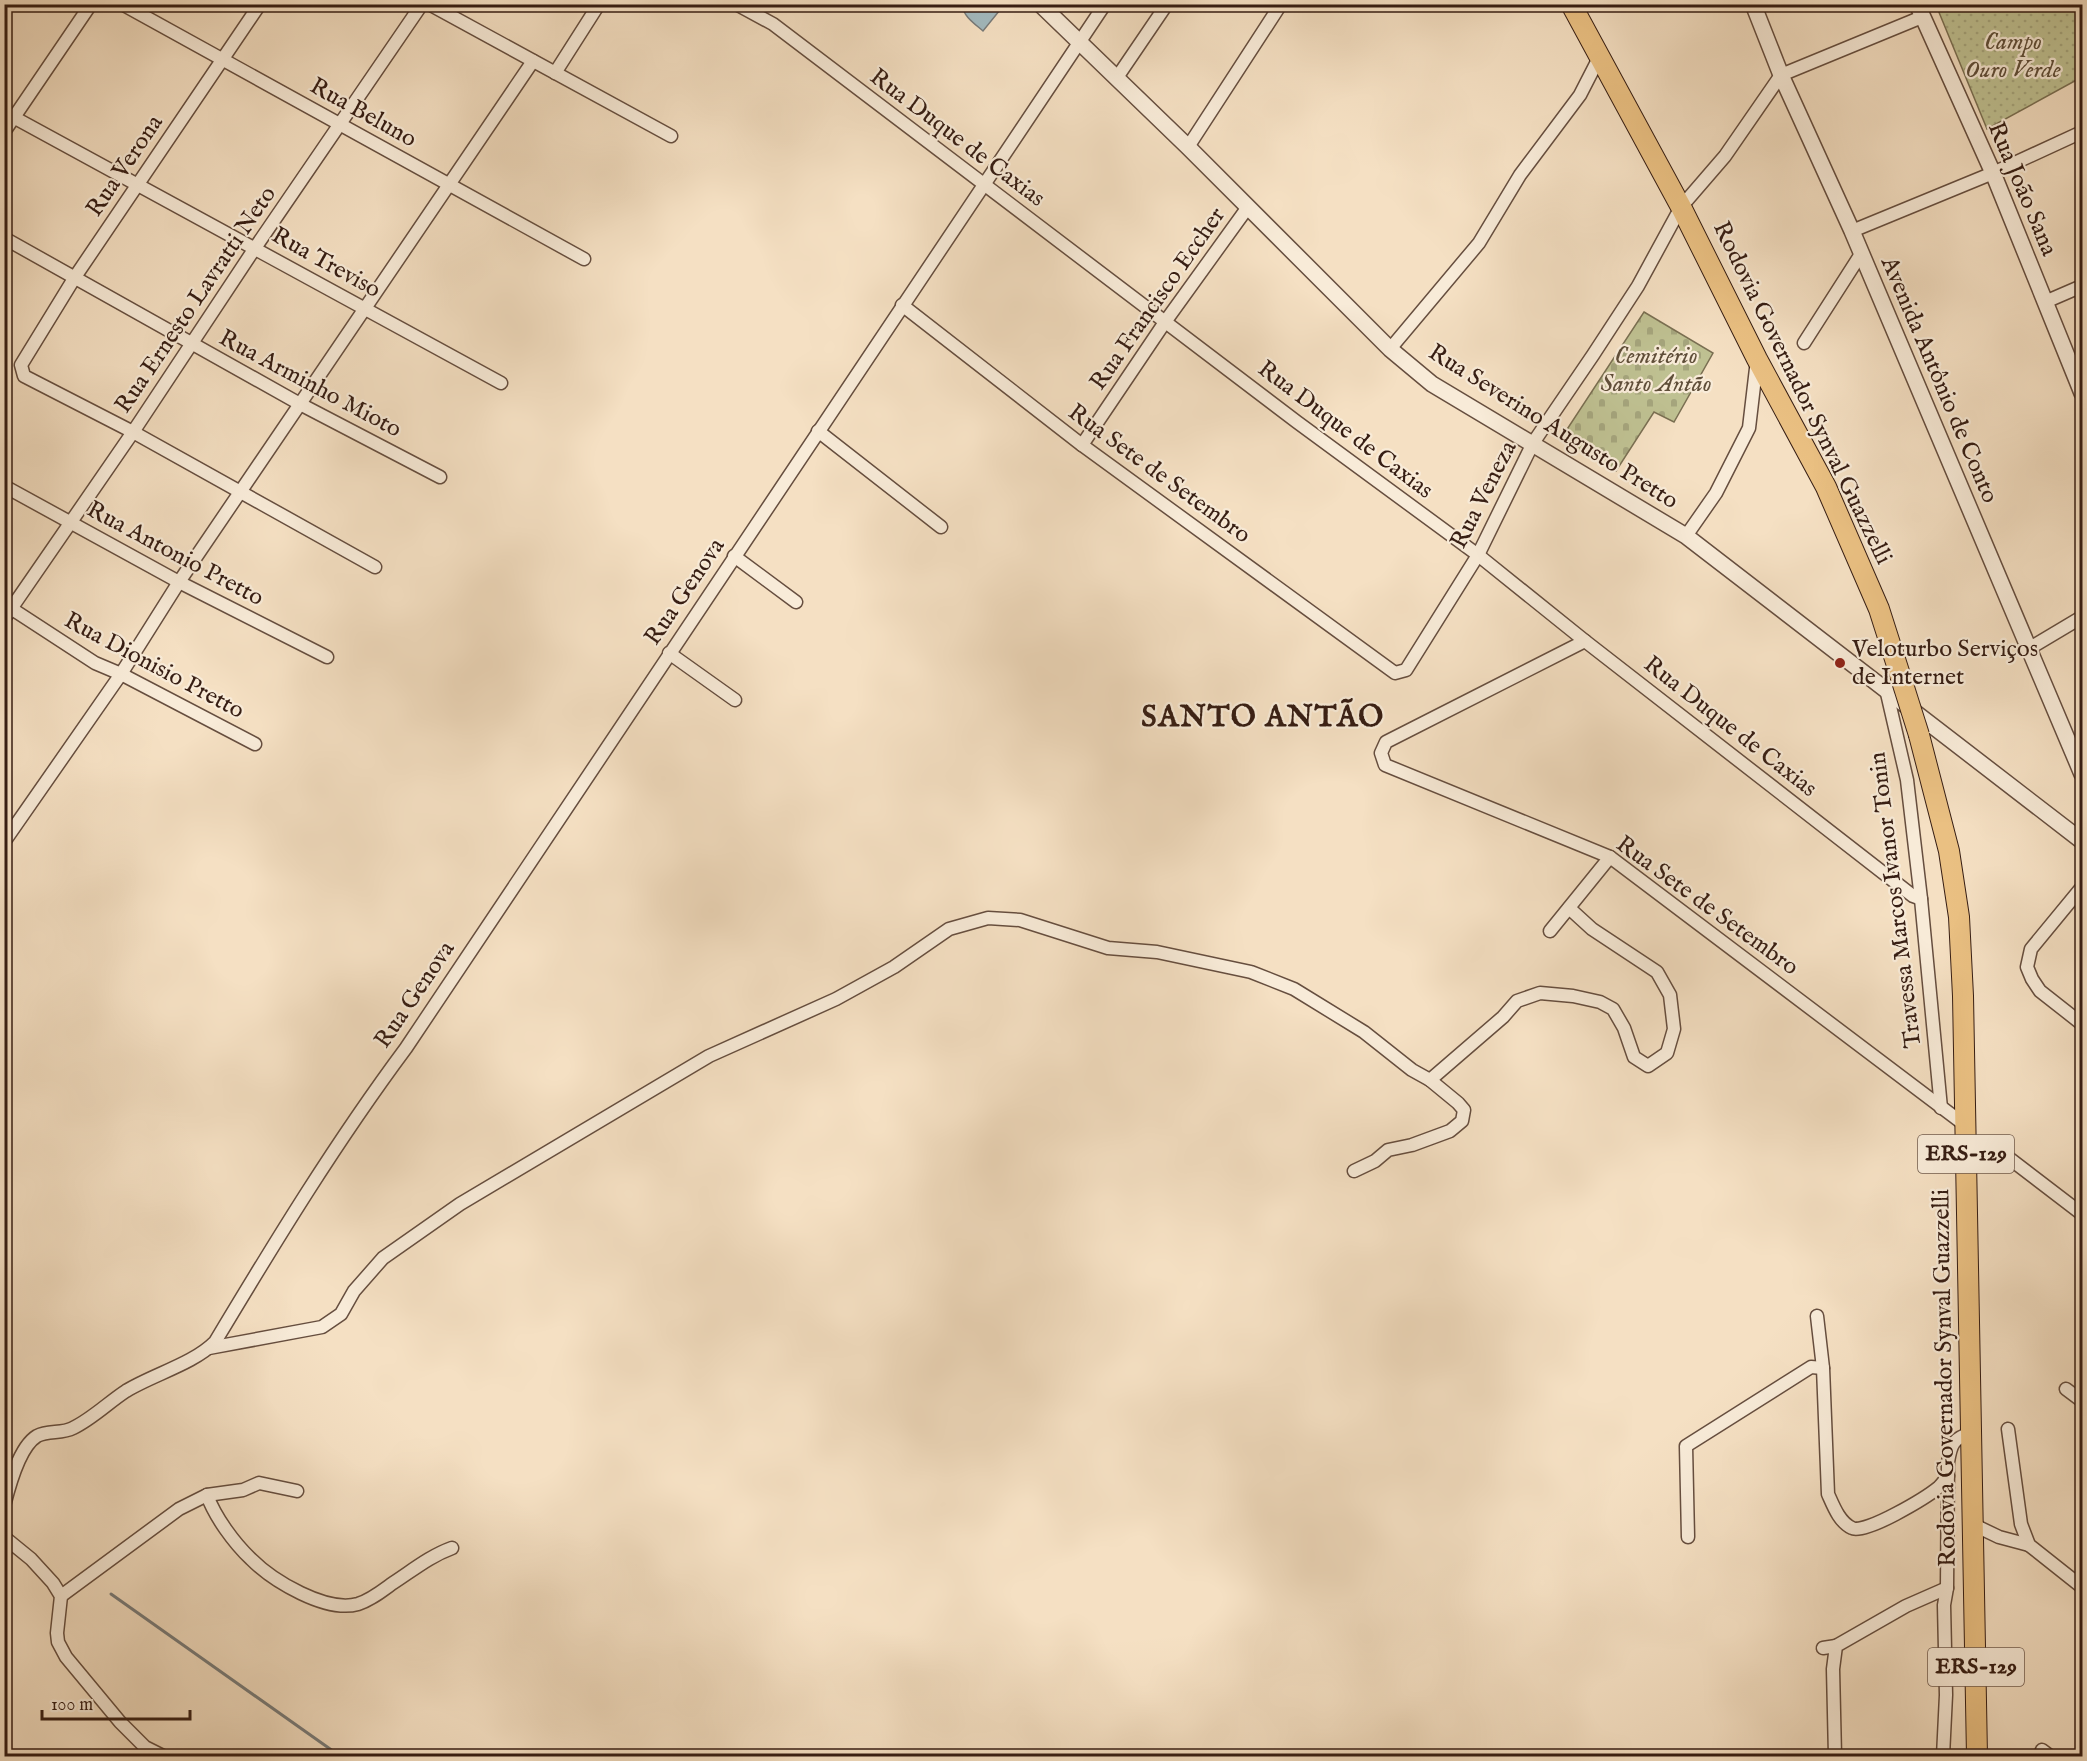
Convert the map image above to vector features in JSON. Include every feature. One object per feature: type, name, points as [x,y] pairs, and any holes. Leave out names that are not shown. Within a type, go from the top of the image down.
[{"type":"main road","name":"Rodovia Governador Synval Guazzelli","points":[[1570,4],[1681,207],[1757,359],[1826,488],[1878,609],[1894,683],[1919,735],[1948,851],[1959,917],[1974,1525],[1977,1756]]},
{"type":"street","points":[[4,132],[9,114],[91,4]]},
{"type":"street","name":"Rua Beluno","points":[[122,4],[584,259]]},
{"type":"street","name":"Rua Verona","points":[[133,432],[24,376],[21,365],[75,277],[260,4]]},
{"type":"street","name":"Rua Ernesto Lavratti Neto","points":[[7,611],[133,432],[255,248],[422,4]]},
{"type":"street","points":[[429,4],[671,136]]},
{"type":"street","points":[[555,73],[598,4]]},
{"type":"street","name":"Rua Duque de Caxias","points":[[736,4],[773,24],[1165,322],[1478,555],[1913,896],[1921,899]]},
{"type":"street","name":"Rua Severino Augusto Pretto","points":[[1040,4],[1188,147],[1390,350],[1432,384],[1686,536],[1894,683],[2082,841]]},
{"type":"street","name":"Rua Genova","points":[[209,1348],[215,1342],[359,1110],[406,1048],[1105,4]]},
{"type":"street","points":[[1116,79],[1167,4]]},
{"type":"street","points":[[1188,147],[1281,4]]},
{"type":"street","name":"Avenida Antônio de Conto","points":[[1753,4],[1781,75],[1852,231],[2082,774]]},
{"type":"street","points":[[1781,75],[1920,11]]},
{"type":"street","name":"Rua João Sana","points":[[1920,11],[1993,173],[2082,393]]},
{"type":"street","points":[[1390,350],[1479,243],[1520,175],[1580,94],[1599,58]]},
{"type":"street","points":[[4,842],[121,674],[179,582],[533,61]]},
{"type":"street","name":"Rua Veneza","points":[[1395,673],[1406,670],[1478,555],[1533,443],[1638,286],[1681,207],[1725,156],[1781,75]]},
{"type":"street","name":"Rua Treviso","points":[[9,114],[501,383]]},
{"type":"street","points":[[1852,231],[1993,173],[2082,132]]},
{"type":"street","name":"Rua Francisco Eccher","points":[[1082,445],[1165,322],[1248,207]]},
{"type":"street","name":"Rua Arminho Mioto","points":[[4,238],[300,404],[440,477]]},
{"type":"street","points":[[1804,343],[1861,254]]},
{"type":"street","points":[[2045,302],[2082,286]]},
{"type":"street","name":"Rua Sete de Setembro","points":[[902,305],[1082,445],[1395,673]]},
{"type":"street","points":[[1686,536],[1716,492],[1749,428],[1757,359]]},
{"type":"street","points":[[818,431],[941,527]]},
{"type":"street","points":[[133,432],[375,567]]},
{"type":"street","name":"Rua Antonio Pretto","points":[[4,486],[179,582],[327,657]]},
{"type":"street","points":[[734,556],[796,602]]},
{"type":"street","name":"Rua Dionisio Pretto","points":[[7,611],[95,663],[121,674],[255,744]]},
{"type":"street","points":[[2030,648],[2082,617]]},
{"type":"street","name":"Rua Sete de Setembro","points":[[1586,641],[1386,742],[1381,753],[1385,765],[1610,857],[1965,1125]]},
{"type":"street","points":[[669,653],[735,700]]},
{"type":"street","name":"Travessa Marcos Ivanor Tonin","points":[[1894,683],[1921,899],[1941,1108]]},
{"type":"street","points":[[1550,931],[1610,857]]},
{"type":"street","points":[[2082,887],[2031,949],[2027,967],[2040,991],[2082,1024]]},
{"type":"street","points":[[1430,1080],[1503,1017],[1517,1001],[1540,993],[1573,996],[1600,1002],[1613,1009],[1624,1028],[1634,1058],[1648,1066],[1667,1053],[1674,1029],[1670,995],[1658,972],[1592,929],[1569,908]]},
{"type":"street","points":[[4,1506],[25,1449],[36,1437],[46,1432],[72,1429],[127,1391],[159,1373],[198,1356],[209,1348],[322,1327],[341,1314],[354,1291],[383,1258],[460,1204],[710,1056],[836,999],[894,967],[949,929],[988,918],[1020,920],[1108,948],[1157,951],[1251,972],[1294,989],[1364,1032],[1412,1070],[1430,1080],[1458,1102],[1464,1110],[1462,1121],[1450,1131],[1412,1145],[1388,1150],[1376,1161],[1354,1171]]},
{"type":"street","points":[[2001,1152],[2082,1214]]},
{"type":"street","points":[[1817,1316],[1823,1368],[1828,1494],[1835,1510],[1846,1524],[1852,1529],[1859,1530],[1880,1523],[1938,1488],[1948,1476]]},
{"type":"street","points":[[1689,1537],[1686,1446],[1811,1367],[1823,1368]]},
{"type":"street","points":[[2066,1389],[2082,1401]]},
{"type":"street","points":[[2008,1429],[2021,1524],[2030,1545]]},
{"type":"street","points":[[1943,1756],[1946,1695],[1944,1605],[1947,1588],[1948,1462],[1951,1446],[1960,1436],[1972,1433]]},
{"type":"street","points":[[61,1596],[179,1509],[207,1495],[243,1490],[259,1483],[297,1491]]},
{"type":"street","points":[[207,1495],[213,1512],[249,1558],[262,1570],[316,1601],[336,1605],[356,1605],[371,1599],[434,1555],[452,1548]]},
{"type":"street","points":[[1974,1525],[1999,1537],[2030,1545],[2082,1586]]},
{"type":"street","points":[[4,1537],[31,1559],[53,1583],[61,1596],[57,1633],[58,1642],[66,1657],[145,1747],[163,1756]]},
{"type":"street","points":[[1823,1648],[1836,1646],[1906,1606],[1947,1588]]},
{"type":"street","points":[[1835,1756],[1833,1669],[1836,1646]]},
{"type":"green space","name":"Campo Ouro Verde","points":[[1936,5],[2082,5],[2082,77],[1987,129]]},
{"type":"green space","name":"Cemitério Santo Antão","points":[[1644,312],[1713,353],[1674,422],[1654,412],[1616,471],[1560,440]]},
{"type":"water","points":[[962,4],[1004,5],[983,31],[967,16]]},
{"type":"waterway","points":[[111,1594],[340,1756]]},
{"type":"place","name":"Veloturbo Serviços de Internet","points":[[1840,663]]},
{"type":"district","name":"SANTO ANTÃO","points":[[1263,718]]}]
